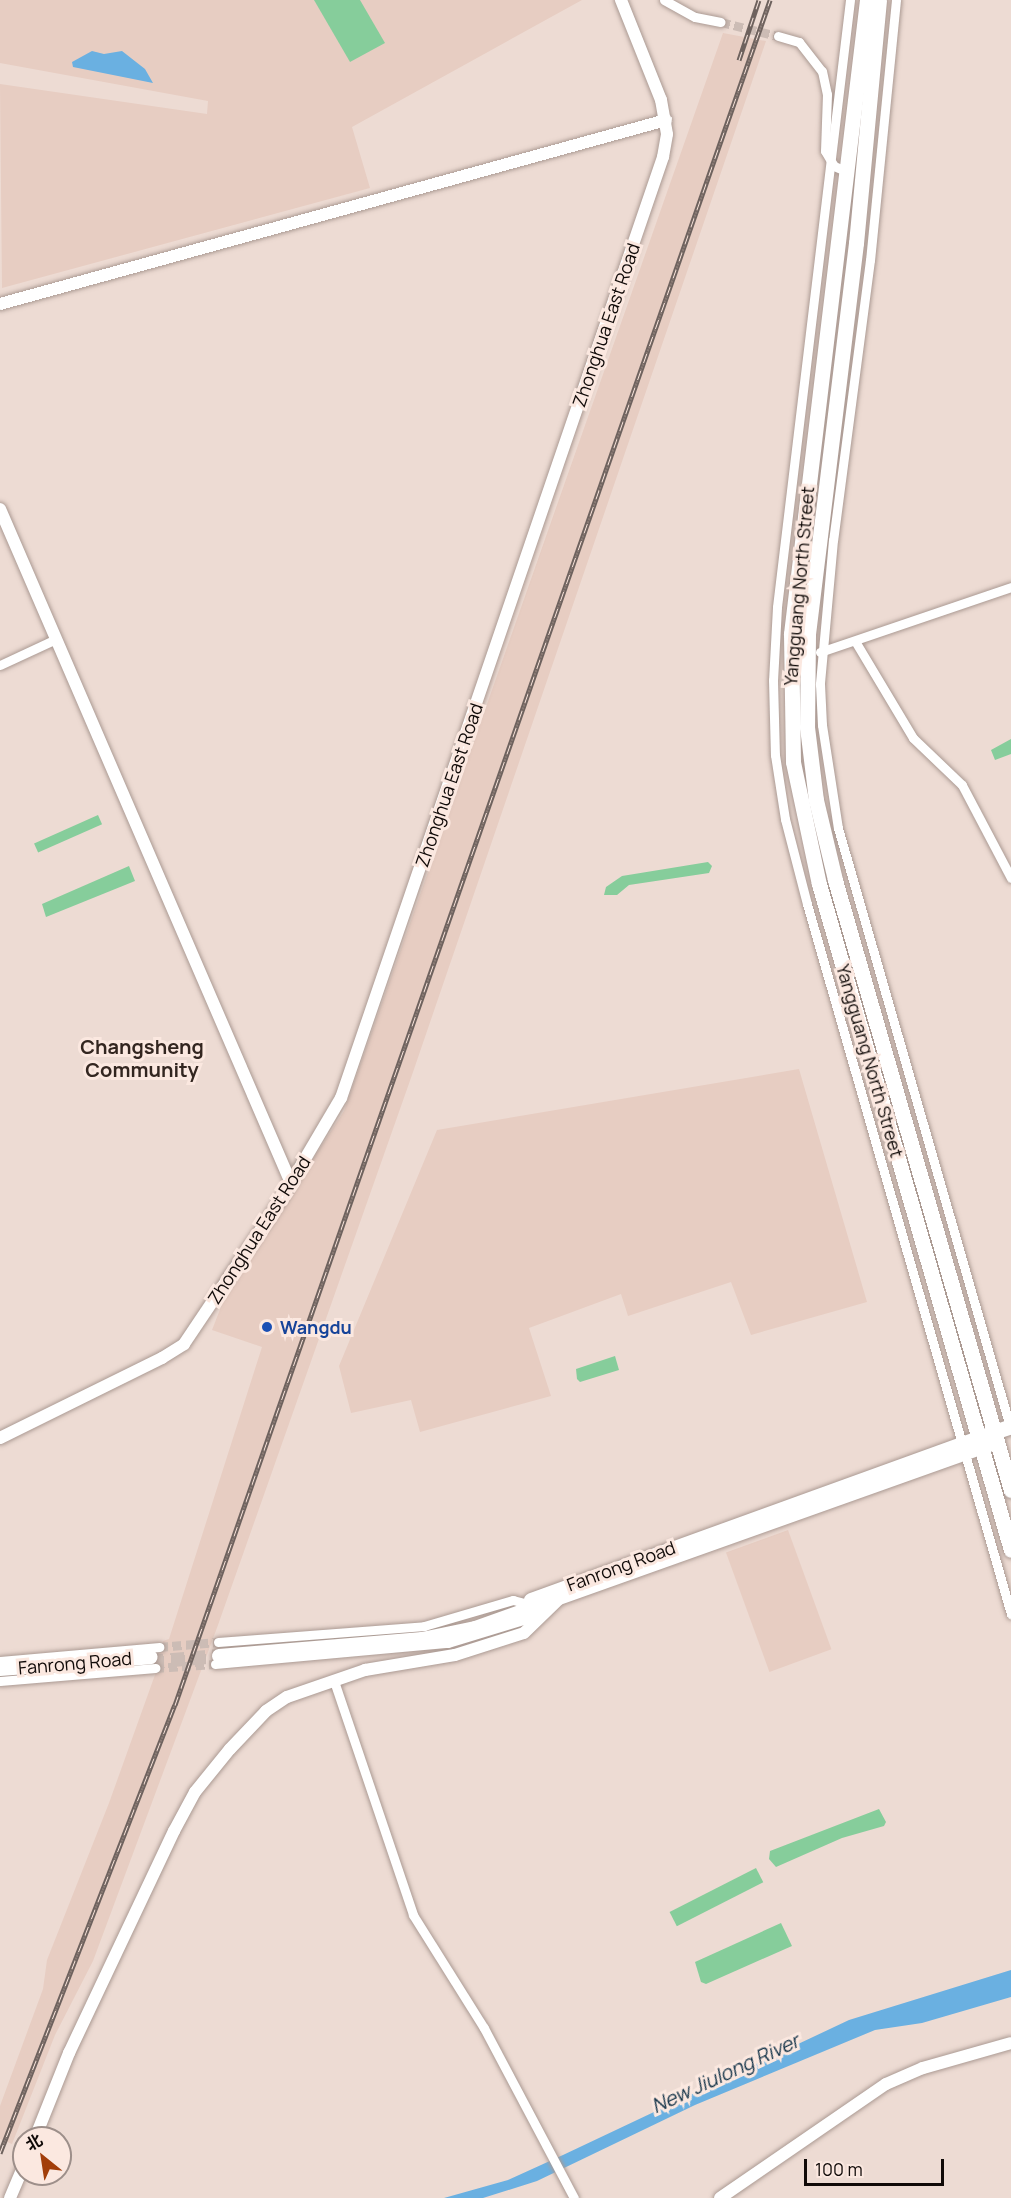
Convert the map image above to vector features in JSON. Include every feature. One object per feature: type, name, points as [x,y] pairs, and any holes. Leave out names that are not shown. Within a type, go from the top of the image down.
[{"type":"highway","name":"Yangguang North Street","points":[[867,0],[791,634],[793,762],[819,884],[1011,1550]]},
{"type":"highway","name":"Yangguang North Street","points":[[879,0],[856,243],[806,657],[810,759],[822,830],[1006,1432],[1011,1490]]},
{"type":"main road","name":"Fanrong Road","points":[[964,1448],[524,1603],[474,1623],[433,1632],[218,1653],[434,1638],[475,1628],[558,1600],[964,1448],[1006,1432]]},
{"type":"main road","name":"Fanrong Road","points":[[0,1669],[153,1658]]},
{"type":"main road","name":"Fanrong Road","points":[[0,1674],[153,1658]]},
{"type":"street","name":"Zhonghua East Road","points":[[0,1438],[177,1350],[291,1183],[348,1081],[663,157],[666,120],[653,74],[621,0]]},
{"type":"street","points":[[664,0],[695,17],[721,22]]},
{"type":"street","points":[[850,0],[775,627],[775,755],[794,855],[1011,1614]]},
{"type":"street","points":[[896,0],[870,260],[833,540],[820,684],[824,754],[838,828],[1006,1432]]},
{"type":"street","points":[[777,36],[799,42],[822,71],[827,94],[823,141],[831,162],[846,171]]},
{"type":"street","points":[[1,301],[666,120]]},
{"type":"street","points":[[0,509],[291,1183]]},
{"type":"street","points":[[806,657],[1011,587]]},
{"type":"street","points":[[0,665],[56,639]]},
{"type":"street","points":[[855,641],[922,750],[962,785],[1011,878]]},
{"type":"street","points":[[40,2126],[69,2053],[195,1791],[266,1712],[287,1697],[365,1670],[455,1655],[524,1633],[558,1600]]},
{"type":"street","points":[[0,1661],[153,1658]]},
{"type":"street","points":[[0,1681],[153,1658]]},
{"type":"street","points":[[334,1681],[407,1902],[484,2028],[574,2198]]},
{"type":"street","points":[[720,2198],[886,2084],[923,2068],[1011,2043]]},
{"type":"shaded area","points":[[0,0],[582,0],[352,127],[370,188],[2,288],[0,84],[207,114],[208,101],[0,63]]},
{"type":"shaded area","points":[[723,33],[766,41],[412,1075],[218,1625],[93,1961],[55,2035],[19,2126],[12,2126],[12,2144],[0,2139],[0,2106],[43,1989],[47,1960],[109,1803],[156,1672],[163,1641],[169,1639],[262,1347],[212,1330],[226,1294],[344,1111]]},
{"type":"shaded area","points":[[799,1069],[867,1302],[751,1335],[731,1282],[628,1316],[621,1294],[529,1328],[551,1396],[420,1432],[411,1400],[351,1413],[339,1366],[437,1130]]},
{"type":"shaded area","points":[[788,1530],[831,1649],[769,1672],[726,1553]]},
{"type":"green space","points":[[314,0],[360,0],[385,43],[350,62]]},
{"type":"green space","points":[[1011,739],[1011,754],[995,760],[991,750]]},
{"type":"green space","points":[[98,815],[102,824],[38,853],[34,843]]},
{"type":"green space","points":[[708,862],[712,866],[709,873],[629,885],[617,895],[604,895],[606,887],[622,876]]},
{"type":"green space","points":[[129,866],[135,881],[46,917],[42,904]]},
{"type":"green space","points":[[615,1356],[619,1370],[580,1382],[577,1379],[576,1369]]},
{"type":"green space","points":[[879,1809],[886,1822],[884,1826],[842,1838],[776,1867],[769,1859],[770,1851]]},
{"type":"green space","points":[[756,1868],[763,1882],[677,1926],[670,1912]]},
{"type":"green space","points":[[781,1923],[792,1946],[706,1984],[701,1982],[695,1962]]},
{"type":"water","points":[[92,51],[104,54],[122,51],[145,69],[153,83],[73,67],[72,62]]},
{"type":"water","points":[[1011,1970],[1011,1997],[922,2023],[875,2030],[695,2105],[537,2181],[483,2198],[444,2198],[508,2180],[849,2020]]},
{"type":"tunnel","points":[[721,22],[778,36]]},
{"type":"tunnel","points":[[159,1647],[218,1642]]},
{"type":"tunnel","points":[[150,1662],[219,1656]]},
{"type":"tunnel","points":[[155,1668],[215,1664]]},
{"type":"railway","points":[[739,60],[759,0]]},
{"type":"railway","points":[[0,2153],[175,1705],[770,0]]},
{"type":"place","name":"Wangdu","points":[[267,1327]]},
{"type":"district","name":"Changsheng Community","points":[[142,1058]]},
{"type":"water label","name":"New Jiulong River","points":[[725,2073]]}]
